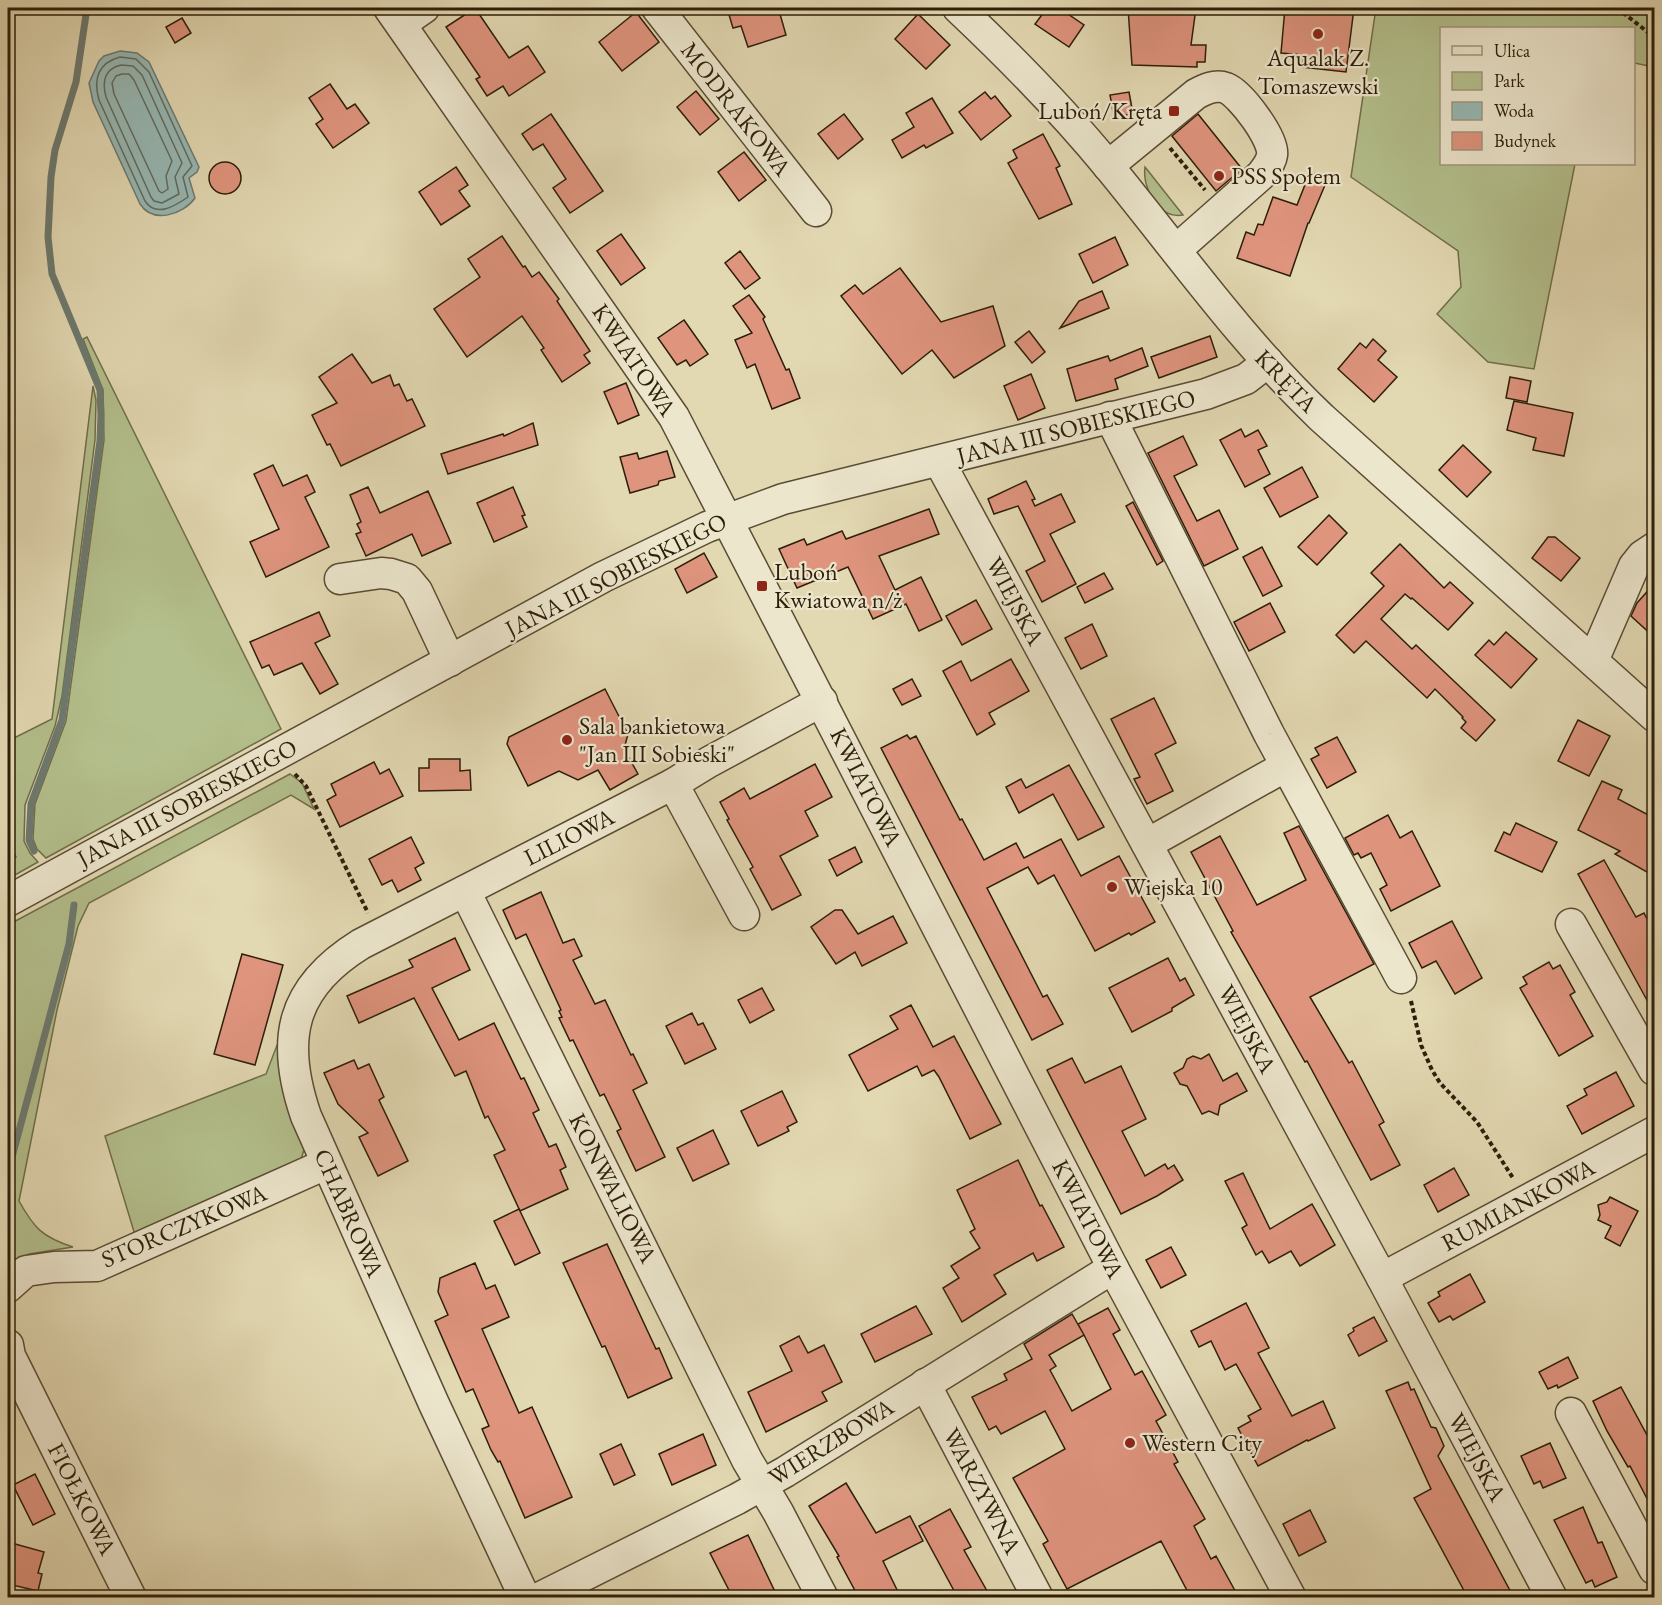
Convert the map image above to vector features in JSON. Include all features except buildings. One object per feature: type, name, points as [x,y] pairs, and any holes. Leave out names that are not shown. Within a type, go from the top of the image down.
[{"type":"street","name":"MODRAKOWA","points":[[657,8],[816,210]]},
{"type":"street","name":"KRĘTA","points":[[958,8],[1045,94],[1108,166],[1268,362],[1322,418],[1654,716]]},
{"type":"street","name":"KWIATOWA","points":[[405,13],[674,417],[1113,1268],[1291,1598]]},
{"type":"street","points":[[1108,166],[1196,94],[1217,86],[1234,93],[1267,134],[1272,155],[1268,166],[1261,176],[1176,249]]},
{"type":"street","name":"JANA III SOBIESKIEGO","points":[[8,901],[624,566],[727,519],[783,499],[1221,389],[1246,379],[1268,362]]},
{"type":"street","points":[[1110,417],[1286,766],[1401,978]]},
{"type":"street","name":"WIEJSKA","points":[[939,461],[1382,1278],[1552,1598]]},
{"type":"street","points":[[1593,661],[1634,566],[1642,556],[1654,548]]},
{"type":"street","points":[[340,579],[381,573],[406,579],[417,591],[450,661]]},
{"type":"street","name":"LILIOWA","points":[[465,891],[673,784],[822,701]]},
{"type":"street","points":[[1147,844],[1286,766]]},
{"type":"street","points":[[673,784],[744,915]]},
{"type":"street","name":"CHABROWA","points":[[465,891],[379,935],[341,957],[326,969],[305,999],[293,1039],[292,1060],[296,1087],[326,1164],[434,1404],[525,1598]]},
{"type":"street","name":"KONWALIOWA","points":[[465,891],[747,1460],[822,1598]]},
{"type":"street","points":[[1571,924],[1654,1070]]},
{"type":"street","name":"RUMIANKOWA","points":[[1382,1278],[1654,1132]]},
{"type":"street","name":"STORCZYKOWA","points":[[8,1287],[26,1271],[54,1267],[97,1266],[326,1164]]},
{"type":"street","name":"WIERZBOWA","points":[[539,1598],[737,1499],[785,1472],[1113,1268]]},
{"type":"street","points":[[8,1345],[20,1401]]},
{"type":"street","name":"WARZYWNA","points":[[925,1384],[1038,1598]]},
{"type":"street","name":"FIOŁKOWA","points":[[20,1401],[131,1598]]},
{"type":"street","points":[[1571,1413],[1654,1569]]},
{"type":"path","points":[[1617,8],[1654,37]]},
{"type":"path","points":[[1154,128],[1221,209]]},
{"type":"path","points":[[287,768],[306,786],[379,935]]},
{"type":"path","points":[[1401,978],[1411,1002],[1421,1045],[1432,1070],[1440,1083],[1477,1122],[1526,1200]]},
{"type":"green space","points":[[1376,8],[1654,8],[1654,67],[1635,63],[1635,27],[1440,27],[1440,165],[1575,165],[1534,369],[1488,362],[1437,314],[1461,287],[1458,251],[1351,177]]},
{"type":"green space","points":[[1145,167],[1183,215],[1166,212],[1153,200],[1146,184]]},
{"type":"green space","points":[[87,337],[281,729],[46,858],[37,849],[33,839],[35,804],[66,721],[104,440],[103,390],[83,339]]},
{"type":"green space","points":[[93,386],[96,400],[95,440],[62,696],[55,726],[25,805],[24,841],[38,862],[8,879],[8,861],[16,857],[8,839],[8,741],[52,719]]},
{"type":"green space","points":[[290,774],[302,783],[314,809],[291,795],[89,903],[78,926],[57,1010],[19,1201],[29,1218],[40,1230],[73,1247],[29,1254],[8,1268],[8,925]]},
{"type":"green space","points":[[281,1035],[278,1056],[280,1074],[305,1147],[299,1165],[135,1235],[105,1136],[266,1074]]},
{"type":"water","points":[[120,51],[137,53],[149,62],[199,167],[197,172],[189,178],[195,198],[176,213],[152,214],[140,204],[93,102],[89,83],[99,61],[104,56]]},
{"type":"waterway","points":[[34,851],[29,840],[31,804],[62,720],[100,441],[100,390],[52,274],[48,237],[51,177],[55,150],[76,82],[87,8]]},
{"type":"waterway","points":[[8,1172],[69,944],[74,905]]},
{"type":"place","name":"Aqualak Z. Tomaszewski","points":[[1318,34]]},
{"type":"place","name":"Luboń/Kręta","points":[[1174,111]]},
{"type":"place","name":"PSS Społem","points":[[1219,176]]},
{"type":"place","name":"Luboń Kwiatowa n/ż","points":[[762,586]]},
{"type":"place","name":"Sala bankietowa \"Jan III Sobieski\"","points":[[567,740]]},
{"type":"place","name":"Wiejska 10","points":[[1112,887]]},
{"type":"place","name":"Western City","points":[[1130,1443]]}]
